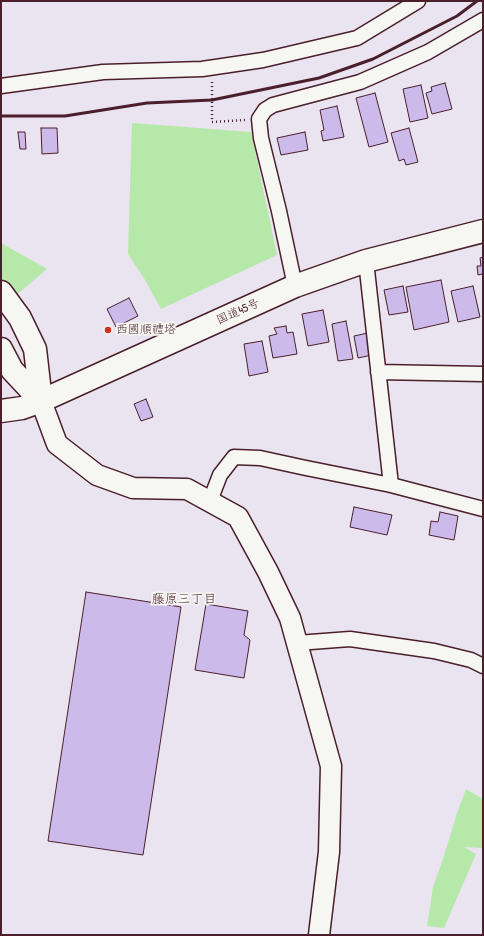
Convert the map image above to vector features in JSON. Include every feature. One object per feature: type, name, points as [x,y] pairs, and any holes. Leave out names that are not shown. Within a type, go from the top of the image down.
[{"type":"highway","name":"国道45号","points":[[1,412],[22,408],[41,401],[295,286],[366,261],[483,231]]},
{"type":"highway","points":[[1,292],[20,318],[36,349],[41,401]]},
{"type":"highway","points":[[1,349],[12,370],[41,401]]},
{"type":"street","points":[[1,86],[102,72],[202,69],[263,60],[357,38],[418,1]]},
{"type":"street","points":[[295,286],[261,138],[259,119],[265,110],[273,105],[360,82],[428,52],[483,20]]},
{"type":"street","points":[[366,261],[390,485]]},
{"type":"street","points":[[378,372],[483,374]]},
{"type":"street","points":[[41,401],[57,444],[97,475],[133,488],[188,489],[238,517],[268,572],[290,618],[331,766],[329,852],[319,935]]},
{"type":"street","points":[[210,501],[220,475],[234,458],[260,458],[390,485],[483,509]]},
{"type":"street","points":[[297,643],[350,639],[377,642],[434,651],[471,660],[483,666]]},
{"type":"path","points":[[219,80],[212,82],[212,122],[259,119]]},
{"type":"green space","points":[[132,123],[251,132],[277,255],[161,309],[145,280],[128,254]]},
{"type":"green space","points":[[1,243],[47,269],[1,308]]},
{"type":"green space","points":[[466,789],[483,799],[483,848],[464,847],[476,854],[444,928],[427,926],[433,887]]},
{"type":"building","points":[[445,83],[452,109],[432,114],[426,93],[432,91],[431,87]]},
{"type":"building","points":[[421,85],[428,118],[410,122],[403,89]]},
{"type":"building","points":[[375,93],[388,142],[369,147],[356,98]]},
{"type":"building","points":[[337,106],[344,137],[323,141],[321,131],[324,130],[320,110]]},
{"type":"building","points":[[41,128],[57,128],[58,153],[42,154]]},
{"type":"building","points":[[409,128],[418,162],[406,165],[404,159],[399,161],[391,133]]},
{"type":"building","points":[[18,132],[25,132],[26,149],[20,149]]},
{"type":"building","points":[[305,132],[308,150],[281,155],[277,138]]},
{"type":"building","points":[[483,257],[483,277],[482,274],[478,275],[477,266],[481,266],[480,258]]},
{"type":"building","points":[[441,280],[449,322],[414,330],[406,287]]},
{"type":"building","points":[[403,286],[408,312],[389,315],[384,290]]},
{"type":"building","points":[[473,286],[480,317],[458,322],[451,291]]},
{"type":"building","points":[[129,298],[138,316],[116,327],[107,309]]},
{"type":"building","points":[[323,310],[329,342],[308,346],[302,314]]},
{"type":"building","points":[[346,321],[353,359],[338,361],[332,324]]},
{"type":"building","points":[[286,326],[287,333],[293,332],[297,354],[273,358],[269,336],[277,334],[274,328]]},
{"type":"building","points":[[368,333],[372,355],[358,358],[354,336]]},
{"type":"building","points":[[262,341],[268,372],[249,376],[244,344]]},
{"type":"building","points":[[146,399],[153,417],[141,421],[134,404]]},
{"type":"building","points":[[354,507],[392,515],[387,535],[350,527]]},
{"type":"building","points":[[440,512],[458,516],[454,540],[429,535],[431,521],[438,522]]},
{"type":"building","points":[[86,592],[181,607],[143,855],[48,841]]},
{"type":"building","points":[[206,604],[248,611],[244,635],[250,640],[244,678],[195,670]]},
{"type":"railway","points":[[1,116],[65,116],[147,103],[212,100],[319,78],[373,59],[457,16],[477,1]]},
{"type":"place","name":"西國順禮塔","points":[[108,330]]},
{"type":"district","name":"藤原三丁目","points":[[184,600]]}]
